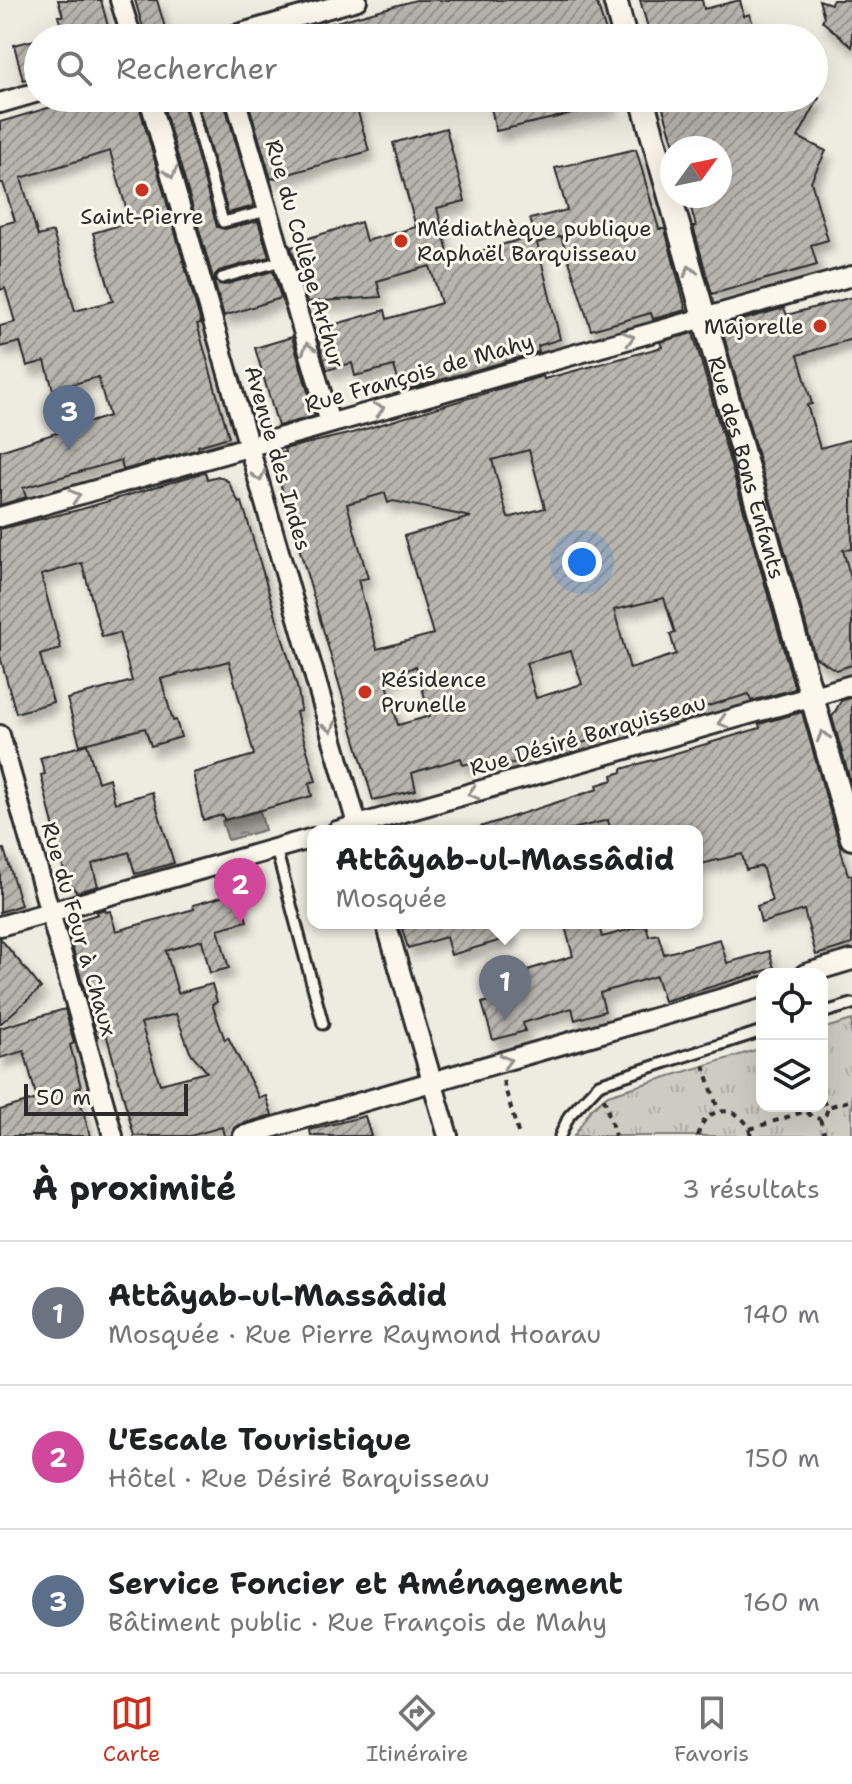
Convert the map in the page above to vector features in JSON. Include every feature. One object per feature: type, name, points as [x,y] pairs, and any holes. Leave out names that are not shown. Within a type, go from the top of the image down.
[{"type":"street","points":[[120,0],[128,24]]},
{"type":"street","points":[[264,24],[316,6],[357,0]]},
{"type":"street","points":[[615,0],[621,24]]},
{"type":"street","points":[[0,103],[24,96]]},
{"type":"street","name":"Avenue des Indes","points":[[153,112],[357,825]]},
{"type":"street","name":"Rue du Collège Arthur","points":[[239,112],[330,423]]},
{"type":"street","name":"Rue des Bons Enfants","points":[[646,112],[852,838]]},
{"type":"street","name":"Rue François de Mahy","points":[[0,517],[852,276]]},
{"type":"street","name":"Rue Désiré Barquisseau","points":[[368,825],[852,685]]},
{"type":"street","name":"Rue du Four à Chaux","points":[[0,735],[113,1136]]},
{"type":"street","points":[[0,926],[307,840]]},
{"type":"street","points":[[388,929],[448,1136]]},
{"type":"street","points":[[825,968],[852,960]]},
{"type":"street","points":[[243,1136],[756,989]]},
{"type":"lane","points":[[193,112],[223,222],[267,211]]},
{"type":"lane","points":[[222,278],[281,261]]},
{"type":"lane","points":[[276,849],[323,1024]]},
{"type":"lane","points":[[828,1011],[852,1004]]},
{"type":"lane","points":[[560,1136],[569,1116],[599,1084],[756,1033]]},
{"type":"path","points":[[700,1051],[718,1111]]},
{"type":"path","points":[[498,1063],[519,1136]]},
{"type":"path","points":[[599,1084],[615,1136]]},
{"type":"path","points":[[828,1107],[852,1100]]},
{"type":"path","points":[[698,1136],[704,1120],[718,1111],[734,1112],[741,1116],[751,1136]]},
{"type":"path","points":[[750,1129],[798,1112]]},
{"type":"path","points":[[809,1112],[812,1117],[820,1119]]},
{"type":"path","points":[[820,1119],[827,1112]]},
{"type":"path","points":[[820,1119],[825,1136]]},
{"type":"green space","points":[[852,1020],[852,1136],[574,1136],[591,1109],[608,1095],[756,1050],[756,1112],[828,1112],[828,1027]]},
{"type":"water","points":[[260,811],[265,830],[228,840],[222,821]]},
{"type":"building","points":[[58,0],[101,0],[107,24],[60,24],[58,16],[63,16]]},
{"type":"building","points":[[135,0],[157,0],[164,24],[142,24]]},
{"type":"building","points":[[416,0],[596,0],[604,24],[329,24]]},
{"type":"building","points":[[640,0],[702,0],[704,9],[740,0],[744,16],[750,14],[753,24],[647,24]]},
{"type":"building","points":[[819,0],[831,4],[833,0],[852,0],[852,47],[822,21],[824,17]]},
{"type":"building","points":[[24,42],[24,80],[23,80],[14,45]]},
{"type":"building","points":[[34,112],[141,112],[201,323],[197,324],[229,437],[198,446],[199,449],[123,470],[121,460],[23,488],[26,497],[0,505],[0,451],[109,416],[98,377],[53,390],[45,361],[27,366],[20,342],[0,347],[0,326],[15,322],[5,288],[0,290],[0,225],[15,221],[3,183],[0,183],[0,122]],"holes":[[[110,151],[130,222],[93,233],[113,301],[75,311],[53,232],[38,236],[21,178]]]},
{"type":"building","points":[[165,112],[185,112],[217,227],[225,229],[258,221],[269,257],[219,271],[215,281],[224,285],[273,271],[281,298],[224,316]]},
{"type":"building","points":[[200,112],[227,112],[254,206],[228,213]]},
{"type":"building","points":[[251,112],[358,112],[369,151],[271,179]]},
{"type":"building","points":[[492,112],[580,112],[496,131]]},
{"type":"building","points":[[664,112],[811,112],[798,137],[826,151],[811,181],[828,240],[811,245],[817,265],[712,294],[693,226],[696,226],[691,208],[732,208],[732,136],[671,136]]},
{"type":"building","points":[[446,128],[465,201],[437,208],[450,260],[535,235],[530,219],[567,210],[555,168],[636,149],[659,229],[665,229],[686,310],[653,319],[651,313],[591,330],[561,236],[537,243],[560,339],[538,346],[539,352],[401,391],[394,366],[355,376],[352,363],[327,370],[315,330],[385,310],[387,319],[441,303],[430,266],[377,281],[381,297],[307,302],[291,247],[310,242],[309,238],[361,222],[366,241],[416,227],[393,143]]},
{"type":"building","points":[[852,297],[852,339],[798,355],[812,404],[807,405],[820,448],[852,439],[852,549],[843,550],[852,582],[852,665],[836,670],[815,657],[721,326],[784,308],[787,315]]},
{"type":"building","points":[[693,333],[795,689],[751,701],[749,694],[489,770],[485,759],[463,765],[461,758],[412,773],[416,790],[373,800],[272,455],[285,452],[284,449],[352,433],[543,376],[544,379],[662,347],[660,342]],"holes":[[[529,450],[545,508],[508,518],[492,460]],[[385,493],[388,503],[393,501],[471,517],[404,536],[433,634],[377,649],[358,580],[368,578],[347,504]],[[664,598],[675,633],[670,634],[676,654],[630,669],[614,610]],[[571,651],[582,684],[536,698],[526,663]],[[416,666],[430,716],[398,725],[386,680]]]},
{"type":"building","points":[[292,337],[315,416],[278,426],[255,348]]},
{"type":"building","points":[[205,472],[207,479],[218,476],[228,481],[239,503],[242,502],[298,690],[301,711],[296,712],[316,781],[309,783],[312,796],[224,820],[223,815],[203,820],[193,773],[254,755],[229,661],[161,679],[181,737],[151,746],[145,728],[80,745],[67,699],[132,681],[119,633],[102,637],[82,563],[41,575],[61,649],[40,655],[53,702],[16,713],[0,656],[0,529],[82,509]]},
{"type":"building","points":[[852,697],[852,787],[832,717],[841,701]]},
{"type":"building","points":[[802,712],[848,875],[852,875],[852,944],[816,955],[804,910],[761,923],[757,906],[772,901],[762,866],[746,870],[742,854],[703,864],[703,825],[609,825],[608,820],[588,825],[486,825],[598,789],[597,785],[613,780],[612,775],[622,772],[622,769],[760,728],[759,724]]},
{"type":"building","points":[[87,744],[98,782],[109,778],[115,803],[152,792],[174,863],[135,874],[129,852],[92,864],[98,886],[77,892],[66,880],[41,775],[45,774],[40,758]]},
{"type":"building","points":[[4,849],[21,905],[0,912],[0,850]]},
{"type":"building","points":[[239,892],[247,921],[218,929],[229,968],[210,973],[202,940],[166,951],[178,993],[212,984],[217,1002],[212,1004],[225,1040],[228,1037],[259,1098],[266,1096],[272,1115],[239,1125],[231,1136],[224,1136],[222,1127],[190,1136],[134,1136],[106,1033],[97,1036],[66,924],[105,909],[106,912],[110,911],[116,931],[194,909],[193,905]],"holes":[[[176,1014],[190,1052],[207,1072],[160,1084],[141,1023]]]},
{"type":"building","points":[[402,929],[510,929],[512,937],[451,955],[446,937],[408,948]]},
{"type":"building","points":[[566,929],[600,929],[602,937],[631,929],[647,929],[649,936],[658,934],[664,954],[720,939],[727,963],[769,951],[774,968],[756,968],[756,973],[664,1001],[656,976],[600,993],[605,1011],[575,1020],[572,1008],[523,1023],[525,1031],[493,1040],[482,1003],[514,994],[508,976],[573,956]]},
{"type":"building","points":[[0,938],[41,988],[0,1024]]},
{"type":"building","points":[[65,1009],[81,1087],[77,1089],[90,1136],[0,1136],[0,1110],[37,1099],[24,1051],[0,1058],[0,1028]]},
{"type":"building","points":[[365,1116],[371,1136],[311,1136],[310,1130]]},
{"type":"place","name":"Saint-Pierre","points":[[142,190]]},
{"type":"place","name":"Médiathèque publique Raphaël Barquisseau","points":[[401,241]]},
{"type":"place","name":"Majorelle","points":[[820,326]]},
{"type":"place","name":"Service Foncier et Aménagement","points":[[69,451]]},
{"type":"place","name":"Résidence Prunelle","points":[[365,692]]},
{"type":"place","name":"L'Escale Touristique","points":[[240,924]]},
{"type":"place","name":"Attâyab-ul-Massâdid","points":[[505,1021]]}]
